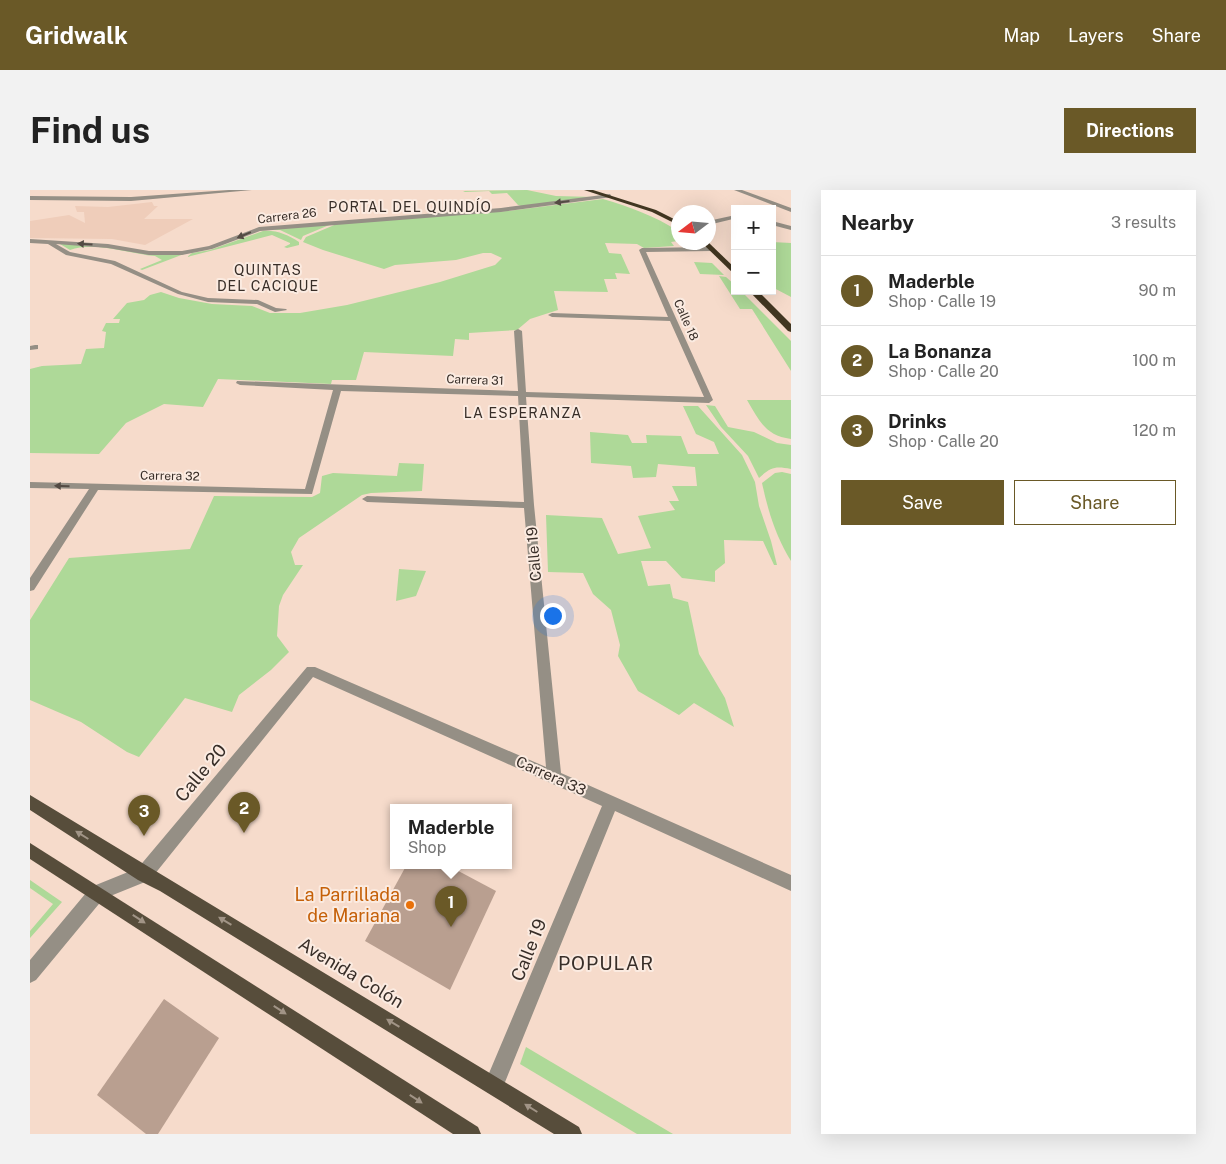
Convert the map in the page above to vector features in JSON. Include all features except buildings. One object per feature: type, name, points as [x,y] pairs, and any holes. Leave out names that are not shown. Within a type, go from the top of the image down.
[{"type":"highway","points":[[587,190],[654,211],[671,220]]},
{"type":"highway","points":[[712,250],[731,269]]},
{"type":"highway","points":[[757,295],[791,329]]},
{"type":"main road","name":"Avenida Colón","points":[[30,802],[144,874],[166,885],[572,1134]]},
{"type":"main road","points":[[30,850],[471,1134]]},
{"type":"street","points":[[30,198],[131,199],[249,190]]},
{"type":"street","points":[[737,190],[791,210]]},
{"type":"street","name":"Carrera 26","points":[[30,241],[108,246],[149,253],[182,253],[210,248],[259,229],[501,210],[610,196]]},
{"type":"street","points":[[716,221],[731,218]]},
{"type":"street","points":[[776,224],[791,228]]},
{"type":"street","points":[[44,241],[68,254],[113,262],[180,293],[208,300],[258,302],[275,310],[284,310]]},
{"type":"street","name":"Calle 18","points":[[671,250],[642,250],[709,400]]},
{"type":"street","points":[[552,315],[674,319]]},
{"type":"street","name":"Calle 19","points":[[518,331],[530,505],[554,777]]},
{"type":"street","name":"Carrera 31","points":[[240,383],[709,400]]},
{"type":"street","name":"Carrera 32","points":[[30,486],[309,492],[338,388]]},
{"type":"street","points":[[30,587],[95,487]]},
{"type":"street","points":[[367,499],[530,505]]},
{"type":"street","name":"Carrera 33","points":[[311,671],[791,883]]},
{"type":"street","name":"Calle 20","points":[[30,974],[98,893],[144,874],[311,671]]},
{"type":"street","name":"Calle 19","points":[[494,1085],[611,802]]},
{"type":"shaded area","points":[[152,202],[154,206],[158,206],[144,219],[193,219],[145,245],[112,239],[30,238],[30,221],[69,215],[85,223],[84,212],[77,212],[75,206],[108,207]]},
{"type":"green space","points":[[527,190],[556,196],[594,197],[524,207],[518,205],[507,193],[492,194],[489,191],[463,191]]},
{"type":"green space","points":[[603,199],[642,212],[671,227],[671,246],[644,248],[637,244],[605,243],[609,253],[621,254],[630,274],[615,273],[617,279],[604,279],[608,292],[554,291],[558,310],[530,319],[517,330],[469,333],[469,340],[455,339],[453,356],[364,352],[356,380],[332,380],[331,384],[218,379],[203,407],[164,404],[126,423],[99,454],[30,453],[30,369],[42,366],[81,364],[86,349],[104,348],[106,332],[102,331],[106,323],[119,323],[120,319],[113,319],[127,303],[144,300],[150,295],[161,292],[179,298],[212,304],[252,306],[270,313],[300,313],[347,305],[440,282],[495,265],[502,258],[491,253],[483,253],[456,260],[395,265],[384,269],[303,242],[306,237],[339,223],[507,211]]},
{"type":"green space","points":[[334,223],[303,236],[301,240],[280,230],[268,230]]},
{"type":"green space","points":[[263,231],[273,231],[286,235],[299,242],[299,245],[284,247],[290,243],[272,235],[187,257],[192,253],[210,250]]},
{"type":"green space","points":[[776,242],[791,243],[791,297],[776,289]]},
{"type":"green space","points":[[60,244],[91,245],[153,253],[184,254],[142,270],[140,269],[162,260],[155,256],[101,247],[70,250]]},
{"type":"green space","points":[[694,262],[712,263],[724,275],[700,274]]},
{"type":"green space","points":[[719,276],[726,277],[731,281],[731,295]]},
{"type":"green space","points":[[731,295],[745,295],[791,341],[791,371],[752,309],[740,309]]},
{"type":"green space","points":[[747,400],[791,400],[791,439],[769,431],[759,420]]},
{"type":"green space","points":[[706,405],[715,406],[728,427],[754,432],[777,443],[791,445],[791,469],[774,468],[759,478],[748,456],[721,427]]},
{"type":"green space","points":[[683,406],[698,406],[742,455],[755,482],[759,506],[777,565],[774,565],[763,541],[724,540],[725,563],[715,571],[715,582],[682,578],[666,561],[641,561],[648,586],[670,584],[673,598],[688,602],[699,654],[725,698],[734,727],[694,703],[679,715],[638,691],[618,656],[620,645],[611,610],[593,594],[583,573],[548,572],[546,515],[602,518],[618,554],[651,548],[638,516],[675,510],[669,501],[679,501],[672,486],[697,486],[695,467],[658,464],[656,477],[633,478],[631,466],[591,463],[590,432],[628,435],[632,443],[647,443],[646,435],[681,436],[688,454],[719,454],[714,442],[696,434]]},
{"type":"green space","points":[[399,463],[424,464],[422,491],[362,495],[299,538],[291,552],[295,565],[303,565],[283,595],[279,606],[277,636],[289,652],[271,670],[239,695],[232,712],[185,698],[139,757],[127,752],[81,722],[30,700],[30,620],[69,558],[190,549],[214,496],[312,497],[320,493],[322,476],[333,473],[397,476]]},
{"type":"green space","points":[[775,473],[791,474],[791,561],[773,524],[762,483]]},
{"type":"green space","points":[[399,569],[426,571],[416,596],[396,601]]},
{"type":"green space","points":[[30,880],[62,902],[30,938],[30,931],[53,904],[30,888]]},
{"type":"green space","points":[[526,1047],[673,1134],[637,1134],[520,1064]]},
{"type":"place","name":"La Bonanza","points":[[244,833]]},
{"type":"place","name":"Drinks","points":[[144,836]]},
{"type":"place","name":"La Parrillada de Mariana","points":[[410,905]]},
{"type":"place","name":"Maderble","points":[[451,927]]},
{"type":"district","name":"PORTAL DEL QUINDÍO","points":[[410,207]]},
{"type":"district","name":"QUINTAS DEL CACIQUE","points":[[268,278]]},
{"type":"district","name":"LA ESPERANZA","points":[[523,413]]},
{"type":"district","name":"POPULAR","points":[[606,963]]}]
